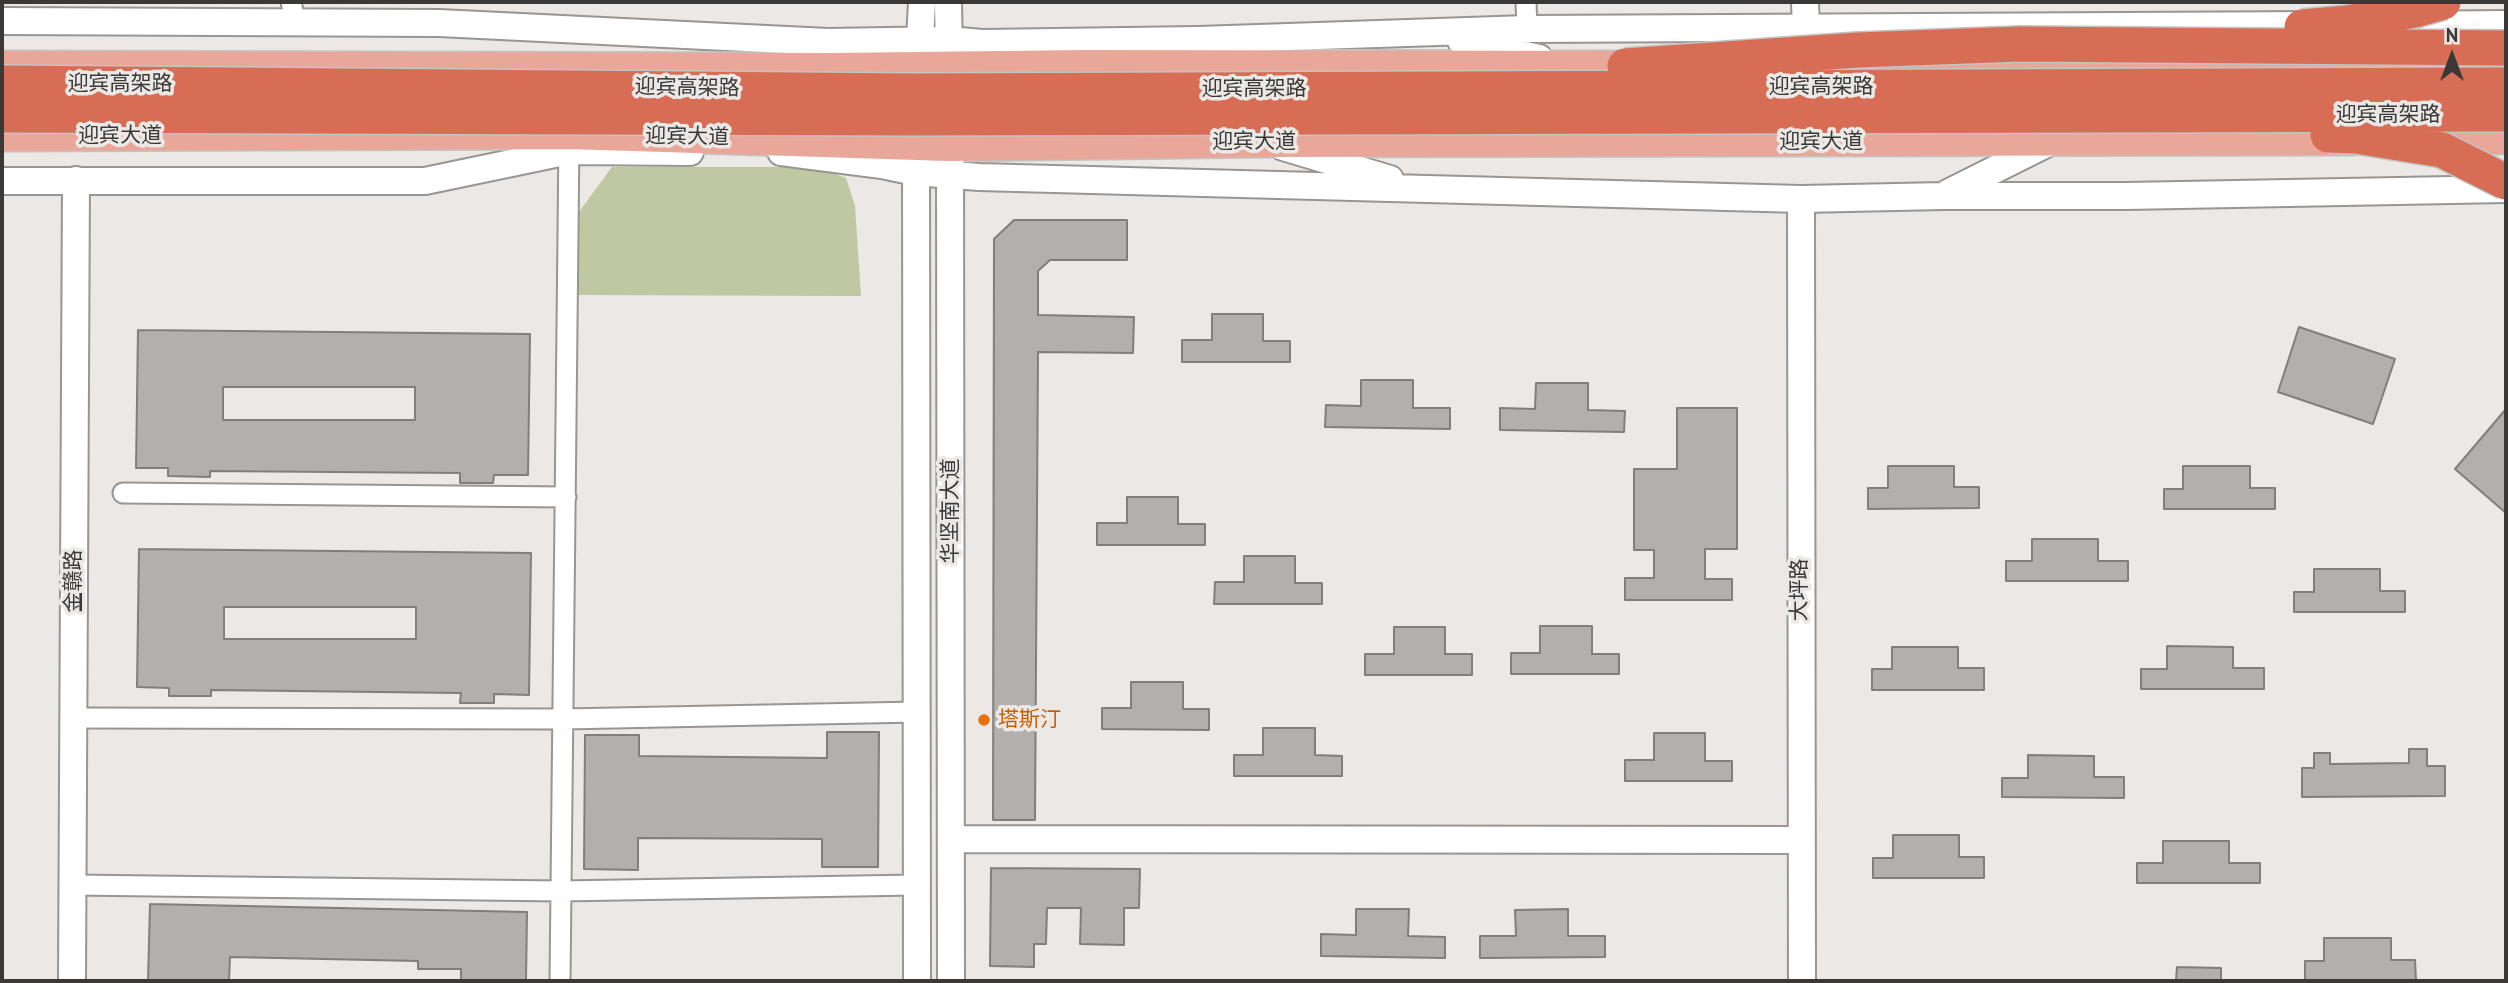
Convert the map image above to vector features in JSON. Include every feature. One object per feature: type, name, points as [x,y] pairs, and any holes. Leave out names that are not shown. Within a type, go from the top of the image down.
[{"type":"highway","points":[[1289,89],[1858,50],[2245,33],[2348,23],[2443,2]]},
{"type":"highway","points":[[2020,44],[2506,48]]},
{"type":"highway","name":"迎宾高架路","points":[[2,83],[913,91],[2506,85]]},
{"type":"highway","name":"迎宾高架路","points":[[2,115],[911,118],[2506,114]]},
{"type":"highway","points":[[1993,116],[2356,136],[2442,150],[2506,182]]},
{"type":"main road","points":[[2,66],[949,53],[1575,66],[2506,66]]},
{"type":"main road","name":"迎宾大道","points":[[2,136],[569,143],[950,160],[1268,142],[2506,139]]},
{"type":"street","name":"华坚南大道","points":[[917,981],[915,159],[922,2]]},
{"type":"street","name":"华坚南大道","points":[[948,2],[951,981]]},
{"type":"street","points":[[1527,2],[1527,29]]},
{"type":"street","points":[[2,21],[293,13],[828,42],[919,54]]},
{"type":"street","points":[[949,53],[982,43],[1427,34],[1806,15],[2506,24]]},
{"type":"street","points":[[1427,34],[1575,66]]},
{"type":"street","points":[[1268,142],[1425,190]]},
{"type":"street","points":[[1943,196],[2050,142]]},
{"type":"street","points":[[2,181],[425,181],[569,143],[560,981]]},
{"type":"street","points":[[950,160],[979,177],[1801,199],[1943,196],[2126,197],[2506,189]]},
{"type":"street","name":"金赣路","points":[[72,981],[76,180]]},
{"type":"street","name":"大坪路","points":[[1801,199],[1802,981]]},
{"type":"street","points":[[123,493],[566,497]]},
{"type":"street","points":[[73,718],[563,719],[917,712]]},
{"type":"street","points":[[951,839],[1800,840]]},
{"type":"street","points":[[72,885],[561,891],[916,885]]},
{"type":"green space","points":[[612,167],[817,167],[846,178],[855,206],[861,296],[576,295],[579,212]]},
{"type":"building","points":[[1014,220],[1127,220],[1127,260],[1050,260],[1038,271],[1038,315],[1134,317],[1133,353],[1038,352],[1035,820],[993,820],[994,239]]},
{"type":"building","points":[[1212,314],[1263,314],[1263,341],[1290,341],[1290,362],[1182,362],[1182,340],[1212,340]]},
{"type":"building","points":[[2299,327],[2395,359],[2373,424],[2278,392]]},
{"type":"building","points":[[138,330],[530,334],[528,475],[494,475],[493,483],[460,483],[460,473],[210,471],[210,477],[168,476],[168,468],[136,468]],"holes":[[[223,387],[415,387],[415,420],[223,420]]]},
{"type":"building","points":[[1361,380],[1413,380],[1413,408],[1450,408],[1450,429],[1325,427],[1326,405],[1361,406]]},
{"type":"building","points":[[1536,383],[1588,383],[1588,410],[1625,411],[1624,432],[1500,430],[1500,408],[1535,409]]},
{"type":"building","points":[[1677,408],[1737,408],[1737,549],[1705,549],[1705,579],[1732,579],[1732,600],[1625,600],[1625,578],[1654,578],[1654,550],[1634,550],[1634,469],[1677,469]]},
{"type":"building","points":[[2506,409],[2506,513],[2455,469]]},
{"type":"building","points":[[1888,466],[1954,466],[1954,487],[1979,487],[1979,508],[1868,509],[1868,488],[1888,488]]},
{"type":"building","points":[[2183,466],[2250,466],[2250,488],[2275,488],[2275,509],[2164,509],[2164,489],[2183,489]]},
{"type":"building","points":[[1127,497],[1178,497],[1178,524],[1205,524],[1205,545],[1097,545],[1097,523],[1127,523]]},
{"type":"building","points":[[2032,539],[2098,539],[2098,561],[2128,561],[2128,581],[2006,581],[2006,561],[2032,561]]},
{"type":"building","points":[[139,549],[531,553],[529,695],[494,694],[494,703],[460,703],[461,693],[211,690],[211,696],[169,696],[169,688],[137,687]],"holes":[[[224,607],[416,607],[416,639],[224,639]]]},
{"type":"building","points":[[1244,556],[1295,556],[1295,583],[1322,583],[1322,604],[1214,604],[1215,582],[1244,582]]},
{"type":"building","points":[[2314,569],[2380,569],[2380,591],[2405,591],[2405,612],[2294,612],[2294,592],[2314,592]]},
{"type":"building","points":[[1540,626],[1592,626],[1592,654],[1619,654],[1619,674],[1511,674],[1511,653],[1540,653]]},
{"type":"building","points":[[1394,627],[1445,627],[1445,654],[1472,654],[1472,675],[1365,675],[1365,654],[1394,654]]},
{"type":"building","points":[[2167,646],[2233,647],[2233,668],[2264,668],[2264,689],[2141,689],[2141,669],[2167,669]]},
{"type":"building","points":[[1892,647],[1958,647],[1958,668],[1984,668],[1984,690],[1872,690],[1872,669],[1892,669]]},
{"type":"building","points":[[1131,682],[1183,682],[1183,709],[1209,709],[1209,730],[1102,729],[1102,708],[1131,708]]},
{"type":"building","points":[[1263,728],[1315,728],[1315,755],[1342,756],[1342,776],[1234,776],[1234,755],[1263,755]]},
{"type":"building","points":[[827,732],[879,732],[878,867],[822,867],[822,839],[638,838],[638,870],[584,869],[585,735],[639,735],[639,756],[827,758]]},
{"type":"building","points":[[1654,733],[1705,733],[1705,761],[1732,761],[1732,781],[1625,781],[1625,760],[1654,760]]},
{"type":"building","points":[[2409,749],[2427,749],[2427,766],[2445,766],[2445,796],[2302,797],[2302,768],[2314,768],[2314,753],[2330,753],[2330,764],[2409,763]]},
{"type":"building","points":[[2028,755],[2094,756],[2094,777],[2124,777],[2124,798],[2002,797],[2002,778],[2028,778]]},
{"type":"building","points":[[1893,835],[1959,835],[1959,857],[1984,857],[1984,878],[1873,878],[1873,858],[1893,858]]},
{"type":"building","points":[[2163,841],[2229,841],[2229,863],[2260,863],[2260,883],[2137,883],[2137,863],[2163,863]]},
{"type":"building","points":[[991,868],[1140,869],[1139,908],[1124,908],[1124,945],[1080,944],[1081,908],[1047,908],[1046,944],[1034,944],[1034,967],[990,966]]},
{"type":"building","points":[[150,904],[527,912],[526,981],[461,981],[461,969],[418,969],[418,961],[230,957],[229,981],[148,981]]},
{"type":"building","points":[[1356,909],[1409,909],[1408,936],[1445,937],[1445,958],[1321,956],[1321,934],[1356,935]]},
{"type":"building","points":[[1568,909],[1568,936],[1605,936],[1605,957],[1480,958],[1480,936],[1516,936],[1515,910]]},
{"type":"building","points":[[2324,938],[2391,938],[2391,960],[2415,960],[2416,981],[2305,981],[2305,961],[2324,961]]},
{"type":"building","points":[[2177,967],[2221,968],[2221,981],[2176,981]]},
{"type":"place","name":"塔斯汀","points":[[984,720]]}]
